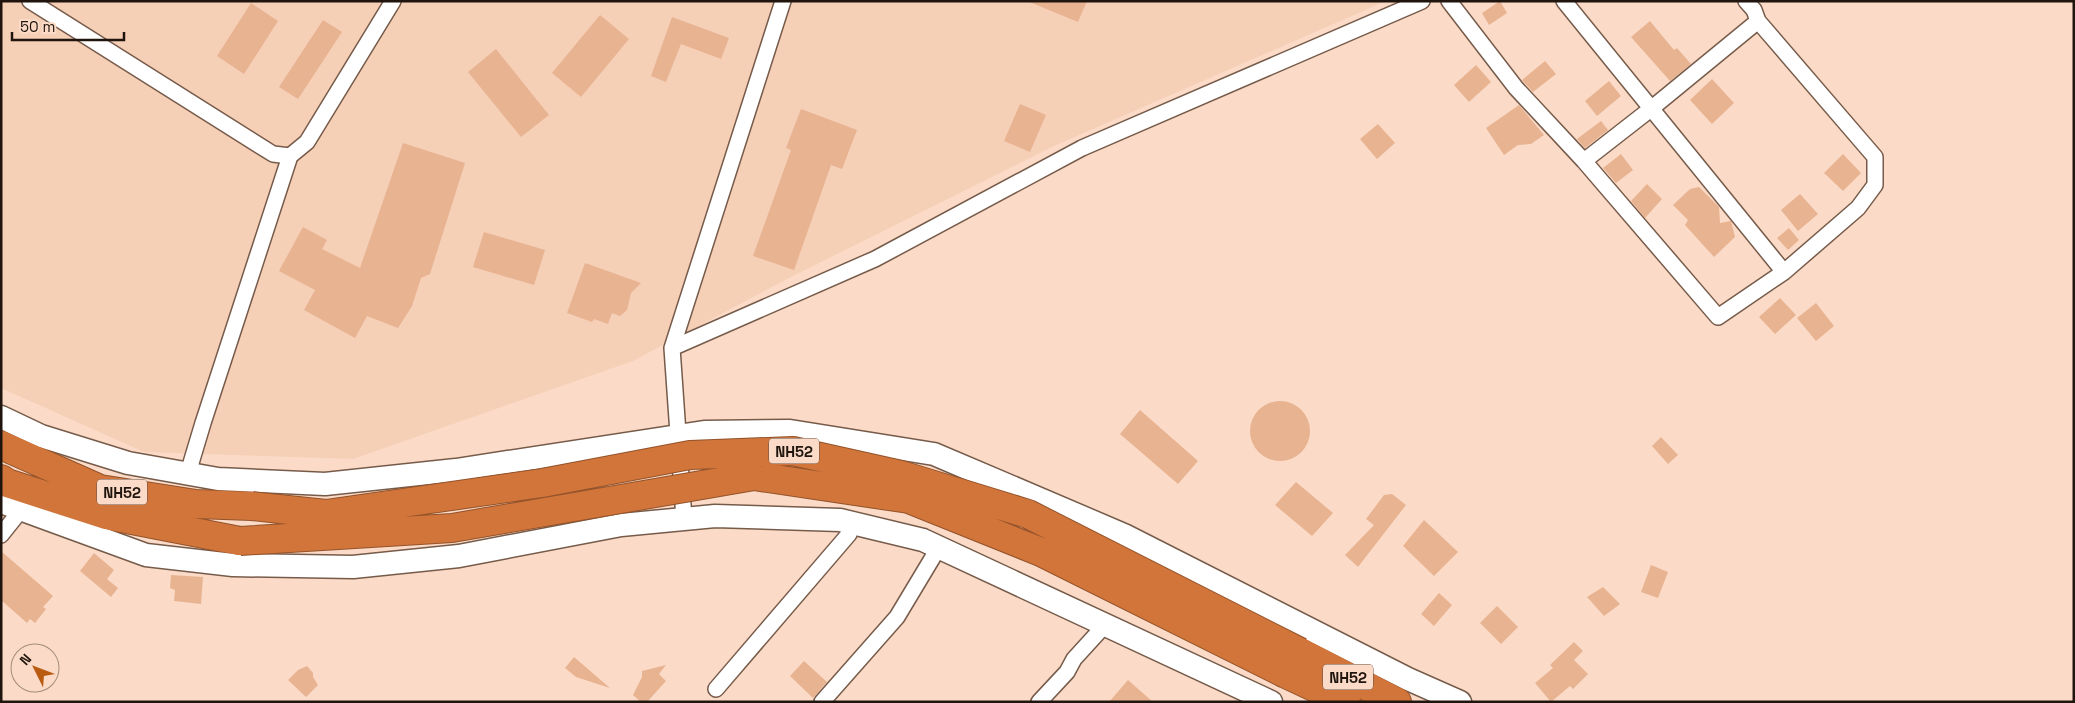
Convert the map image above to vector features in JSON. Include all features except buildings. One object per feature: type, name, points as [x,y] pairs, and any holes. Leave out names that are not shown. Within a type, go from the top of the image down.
[{"type":"highway","name":"NH52","points":[[1,445],[100,489],[196,504],[252,506],[326,514],[542,484],[690,456],[793,451],[901,475],[1028,514],[1293,663],[1346,702]]},
{"type":"highway","name":"NH52","points":[[1,479],[8,483],[106,515],[240,541],[452,528],[754,476],[909,499],[1041,552],[1293,663],[1397,702]]},
{"type":"street","points":[[30,1],[273,154],[290,156]]},
{"type":"street","points":[[188,474],[290,156],[308,142],[393,1]]},
{"type":"street","points":[[684,519],[672,348],[783,1]]},
{"type":"street","points":[[672,348],[875,259],[1082,148],[1422,1]]},
{"type":"street","points":[[1449,1],[1516,88],[1584,161],[1718,318],[1784,272],[1858,208],[1875,184],[1874,157],[1758,21],[1754,10],[1746,1]]},
{"type":"street","points":[[1564,1],[1784,272]]},
{"type":"street","points":[[1584,161],[1758,21]]},
{"type":"street","points":[[1,417],[42,436],[128,462],[218,479],[325,484],[456,470],[704,432],[790,431],[934,454],[1124,535],[1408,679],[1460,702]]},
{"type":"street","points":[[1,536],[11,506],[146,555],[233,565],[353,567],[459,556],[621,525],[715,516],[840,520],[923,540],[1271,702]]},
{"type":"street","points":[[716,689],[849,534],[853,524],[856,524]]},
{"type":"street","points":[[822,702],[897,617],[939,547]]},
{"type":"street","points":[[1039,702],[1067,672],[1074,658],[1105,625]]},
{"type":"shaded area","points":[[1,1],[1386,1],[1054,146],[789,278],[633,361],[353,459],[144,452],[1,388]]}]
